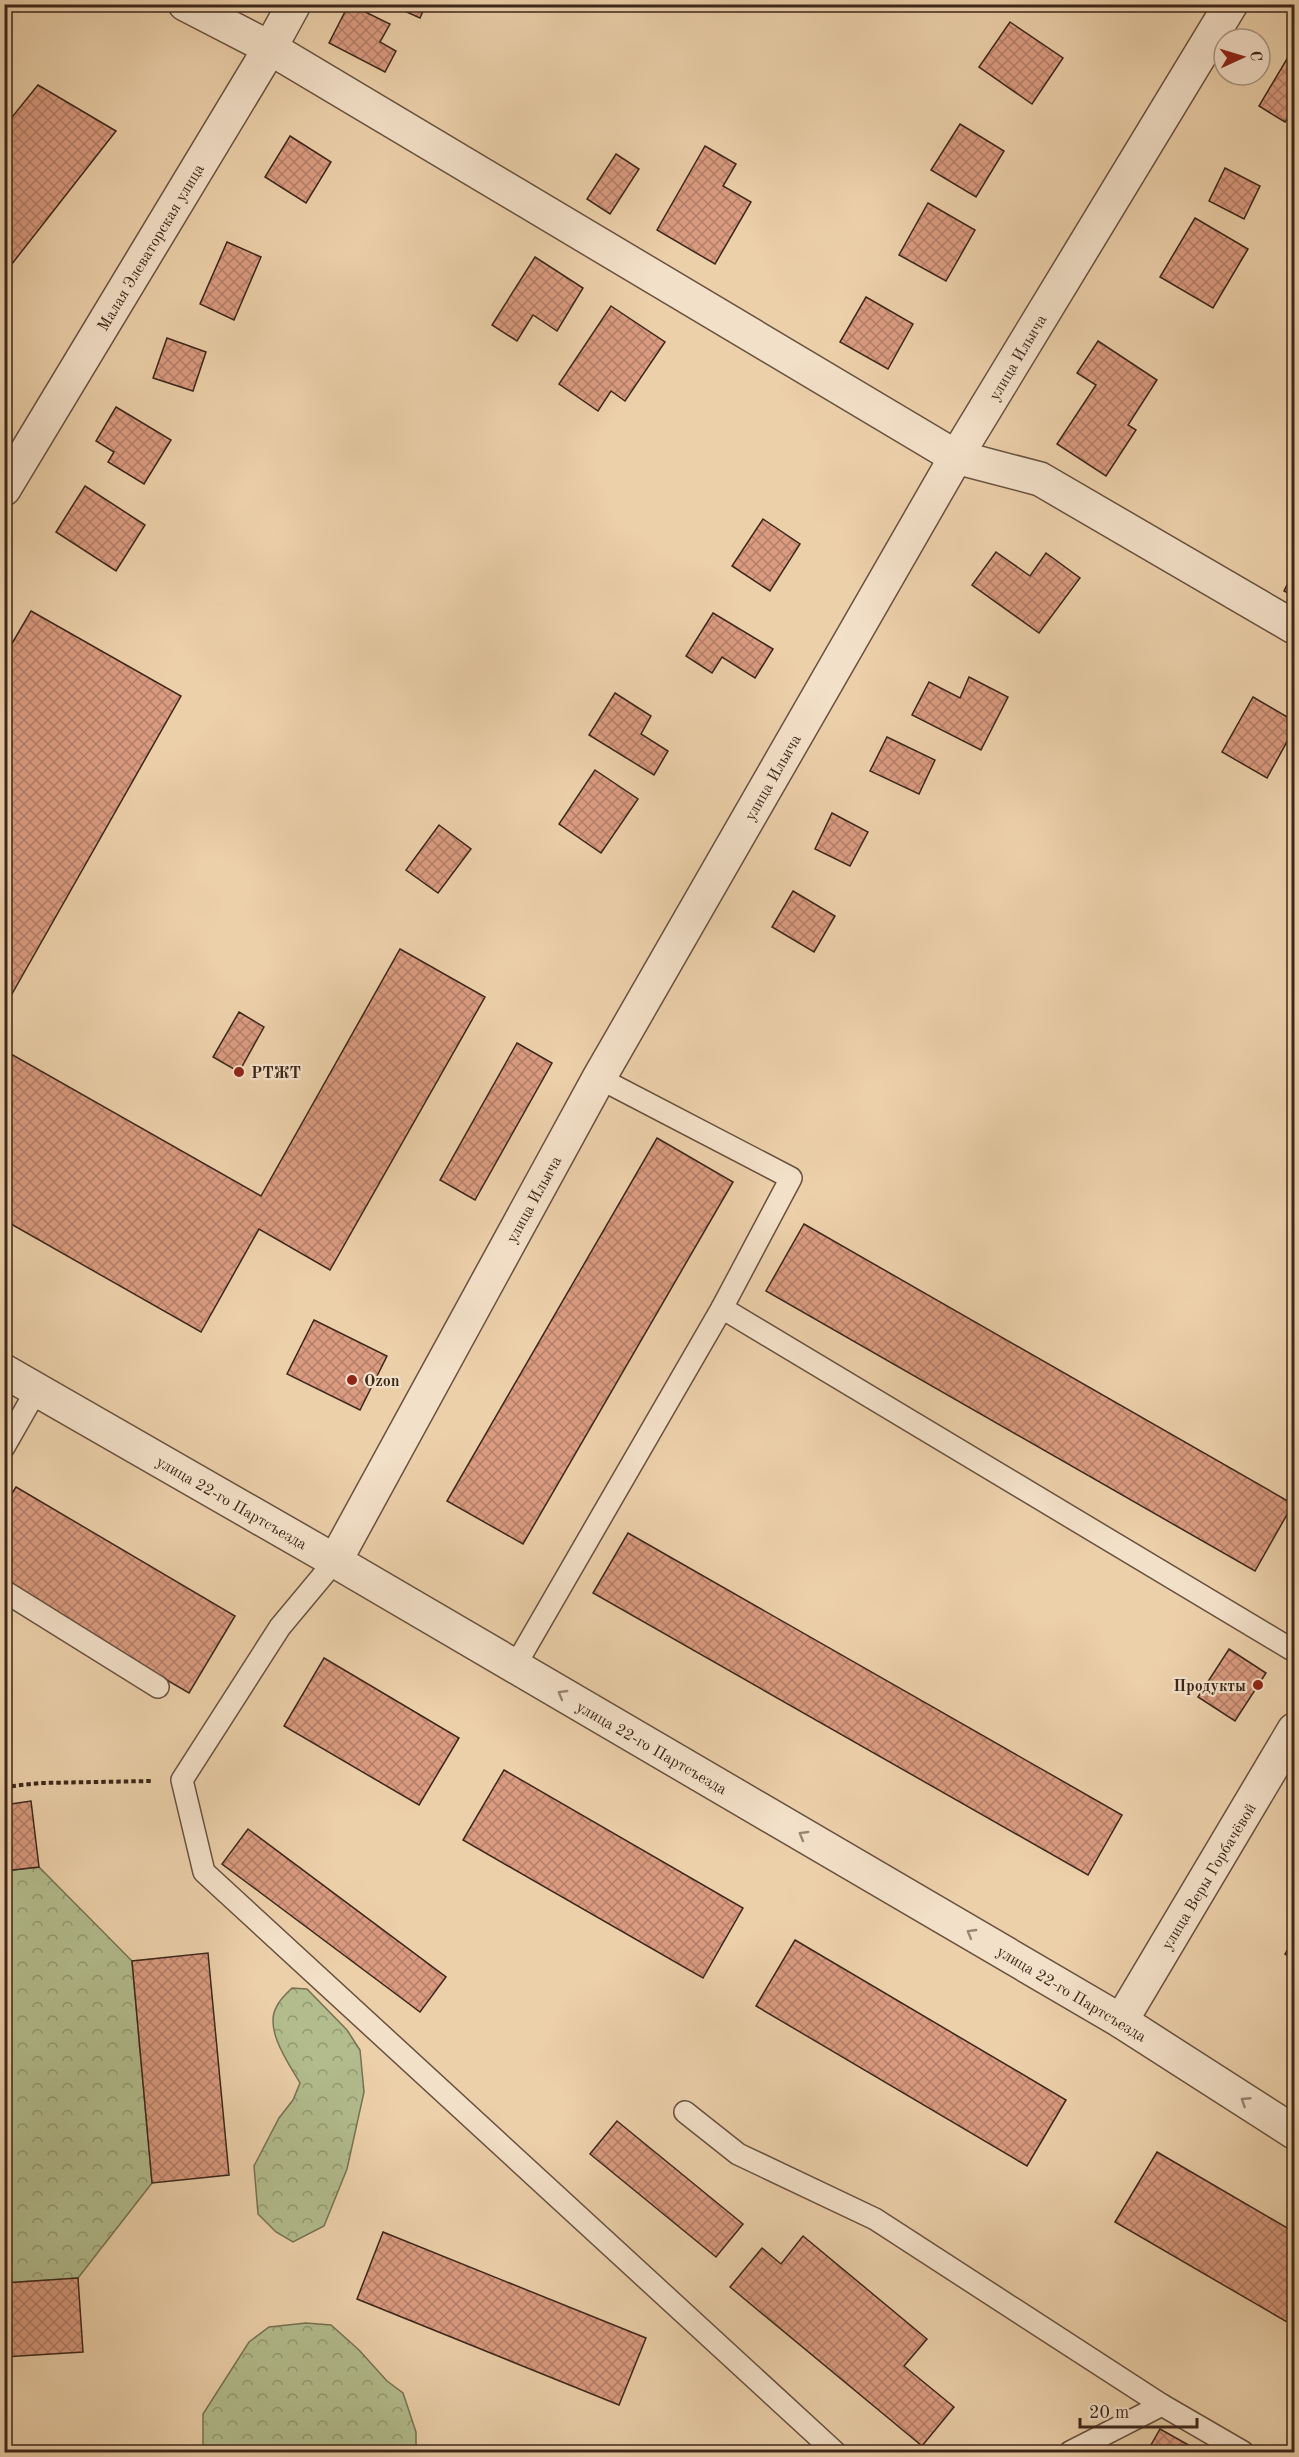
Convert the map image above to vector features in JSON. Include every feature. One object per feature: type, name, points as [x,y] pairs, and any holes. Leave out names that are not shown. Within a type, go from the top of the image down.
[{"type":"street","points":[[185,4],[270,48],[956,457],[1040,479],[1294,627]]},
{"type":"street","name":"Малая Элеваторская улица","points":[[7,478],[270,48],[294,4]]},
{"type":"street","name":"улица Ильича","points":[[335,1561],[598,1078],[956,457],[1231,4]]},
{"type":"street","name":"улица 22-го Партсъезда","points":[[4,1371],[335,1561],[1121,2021],[1294,2132]]},
{"type":"street","name":"улица Веры Горбачёвой","points":[[1121,2021],[1294,1730]]},
{"type":"lane","points":[[514,1666],[722,1308],[791,1178],[598,1078]]},
{"type":"lane","points":[[722,1308],[1294,1651]]},
{"type":"lane","points":[[4,1447],[36,1390]]},
{"type":"lane","points":[[335,1561],[280,1628],[182,1780],[204,1872],[835,2452]]},
{"type":"lane","points":[[4,1591],[158,1687]]},
{"type":"lane","points":[[685,2112],[738,2154],[875,2218],[1162,2405],[1243,2452]]},
{"type":"lane","points":[[1070,2452],[1162,2405]]},
{"type":"path","points":[[4,1787],[40,1783],[182,1780]]},
{"type":"green space","points":[[39,1867],[132,1961],[152,2183],[78,2278],[5,2283],[5,1871]]},
{"type":"green space","points":[[292,1988],[307,1989],[347,2030],[360,2050],[364,2092],[347,2169],[324,2226],[293,2242],[276,2232],[258,2214],[254,2166],[279,2118],[293,2100],[300,2083],[279,2046],[273,2025],[278,2003]]},
{"type":"green space","points":[[306,2323],[331,2325],[359,2350],[387,2381],[403,2393],[416,2432],[416,2452],[203,2452],[203,2414],[249,2342],[269,2327]]},
{"type":"building","points":[[349,4],[390,24],[380,42],[396,51],[385,72],[329,43]]},
{"type":"building","points":[[389,4],[426,4],[420,18]]},
{"type":"building","points":[[1010,22],[1063,58],[1032,104],[979,67]]},
{"type":"building","points":[[1291,52],[1294,54],[1294,113],[1292,112],[1285,122],[1259,106]]},
{"type":"building","points":[[38,85],[116,131],[4,274],[4,127]]},
{"type":"building","points":[[960,124],[1004,151],[976,197],[931,170]]},
{"type":"building","points":[[290,136],[331,162],[306,203],[265,177]]},
{"type":"building","points":[[705,146],[736,164],[723,186],[751,202],[715,264],[657,230]]},
{"type":"building","points":[[616,154],[639,169],[610,214],[587,199]]},
{"type":"building","points":[[1225,168],[1260,186],[1244,219],[1209,201]]},
{"type":"building","points":[[928,203],[975,230],[946,281],[899,255]]},
{"type":"building","points":[[1195,218],[1248,249],[1213,308],[1160,277]]},
{"type":"building","points":[[227,242],[261,257],[234,320],[200,304]]},
{"type":"building","points":[[535,257],[583,288],[557,331],[533,315],[517,341],[492,325]]},
{"type":"building","points":[[866,297],[913,324],[888,369],[840,342]]},
{"type":"building","points":[[611,306],[665,342],[625,401],[611,391],[598,411],[559,384]]},
{"type":"building","points":[[167,338],[206,352],[193,391],[153,378]]},
{"type":"building","points":[[1098,341],[1157,380],[1128,425],[1136,430],[1106,476],[1057,444],[1096,385],[1077,373]]},
{"type":"building","points":[[116,407],[171,440],[144,484],[108,462],[114,452],[96,441]]},
{"type":"building","points":[[85,486],[145,525],[116,571],[56,532]]},
{"type":"building","points":[[763,519],[800,544],[770,591],[732,566]]},
{"type":"building","points":[[996,552],[1030,576],[1046,553],[1080,578],[1039,633],[972,585]]},
{"type":"building","points":[[1294,571],[1294,596],[1284,591]]},
{"type":"building","points":[[31,611],[181,696],[4,1008],[4,657]]},
{"type":"building","points":[[713,613],[773,649],[755,678],[722,657],[712,673],[686,656]]},
{"type":"building","points":[[969,677],[1008,697],[981,750],[912,715],[929,682],[960,698]]},
{"type":"building","points":[[615,693],[651,716],[641,734],[668,751],[654,775],[589,735]]},
{"type":"building","points":[[1253,697],[1294,721],[1294,729],[1267,778],[1222,752]]},
{"type":"building","points":[[887,737],[935,760],[919,794],[870,771]]},
{"type":"building","points":[[595,770],[638,799],[601,853],[559,824]]},
{"type":"building","points":[[832,813],[868,832],[850,866],[815,849]]},
{"type":"building","points":[[439,825],[471,849],[438,893],[406,870]]},
{"type":"building","points":[[793,891],[835,916],[814,952],[772,927]]},
{"type":"building","points":[[400,949],[485,997],[330,1270],[259,1229],[201,1332],[4,1220],[4,1050],[261,1196]]},
{"type":"building","points":[[239,1012],[264,1027],[239,1072],[213,1057]]},
{"type":"building","points":[[517,1043],[552,1063],[475,1200],[440,1180]]},
{"type":"building","points":[[657,1138],[733,1182],[523,1544],[447,1501]]},
{"type":"building","points":[[804,1224],[1293,1504],[1255,1571],[766,1291]]},
{"type":"building","points":[[314,1320],[387,1356],[360,1410],[287,1374]]},
{"type":"building","points":[[16,1487],[235,1616],[189,1693],[4,1585],[4,1506]]},
{"type":"building","points":[[628,1533],[1122,1815],[1088,1875],[593,1593]]},
{"type":"building","points":[[1229,1649],[1266,1673],[1235,1721],[1198,1697]]},
{"type":"building","points":[[324,1658],[459,1738],[419,1805],[284,1726]]},
{"type":"building","points":[[504,1770],[743,1908],[703,1978],[463,1840]]},
{"type":"building","points":[[31,1801],[39,1867],[4,1871],[4,1805]]},
{"type":"building","points":[[248,1829],[446,1977],[420,2012],[222,1864]]},
{"type":"building","points":[[1294,1939],[1294,1960],[1285,1954]]},
{"type":"building","points":[[795,1940],[1066,2100],[1027,2166],[756,2006]]},
{"type":"building","points":[[208,1953],[229,2175],[152,2183],[132,1961]]},
{"type":"building","points":[[617,2121],[743,2224],[716,2257],[590,2154]]},
{"type":"building","points":[[1157,2152],[1294,2232],[1294,2326],[1115,2222]]},
{"type":"building","points":[[383,2232],[646,2338],[619,2405],[357,2299]]},
{"type":"building","points":[[803,2236],[927,2339],[904,2366],[954,2407],[922,2446],[730,2287],[762,2248],[781,2264]]},
{"type":"building","points":[[78,2278],[83,2352],[4,2357],[4,2283]]},
{"type":"building","points":[[1160,2429],[1201,2452],[1147,2452]]},
{"type":"place","name":"РТЖТ","points":[[239,1072]]},
{"type":"place","name":"Ozon","points":[[352,1380]]},
{"type":"place","name":"Продукты","points":[[1258,1685]]}]
